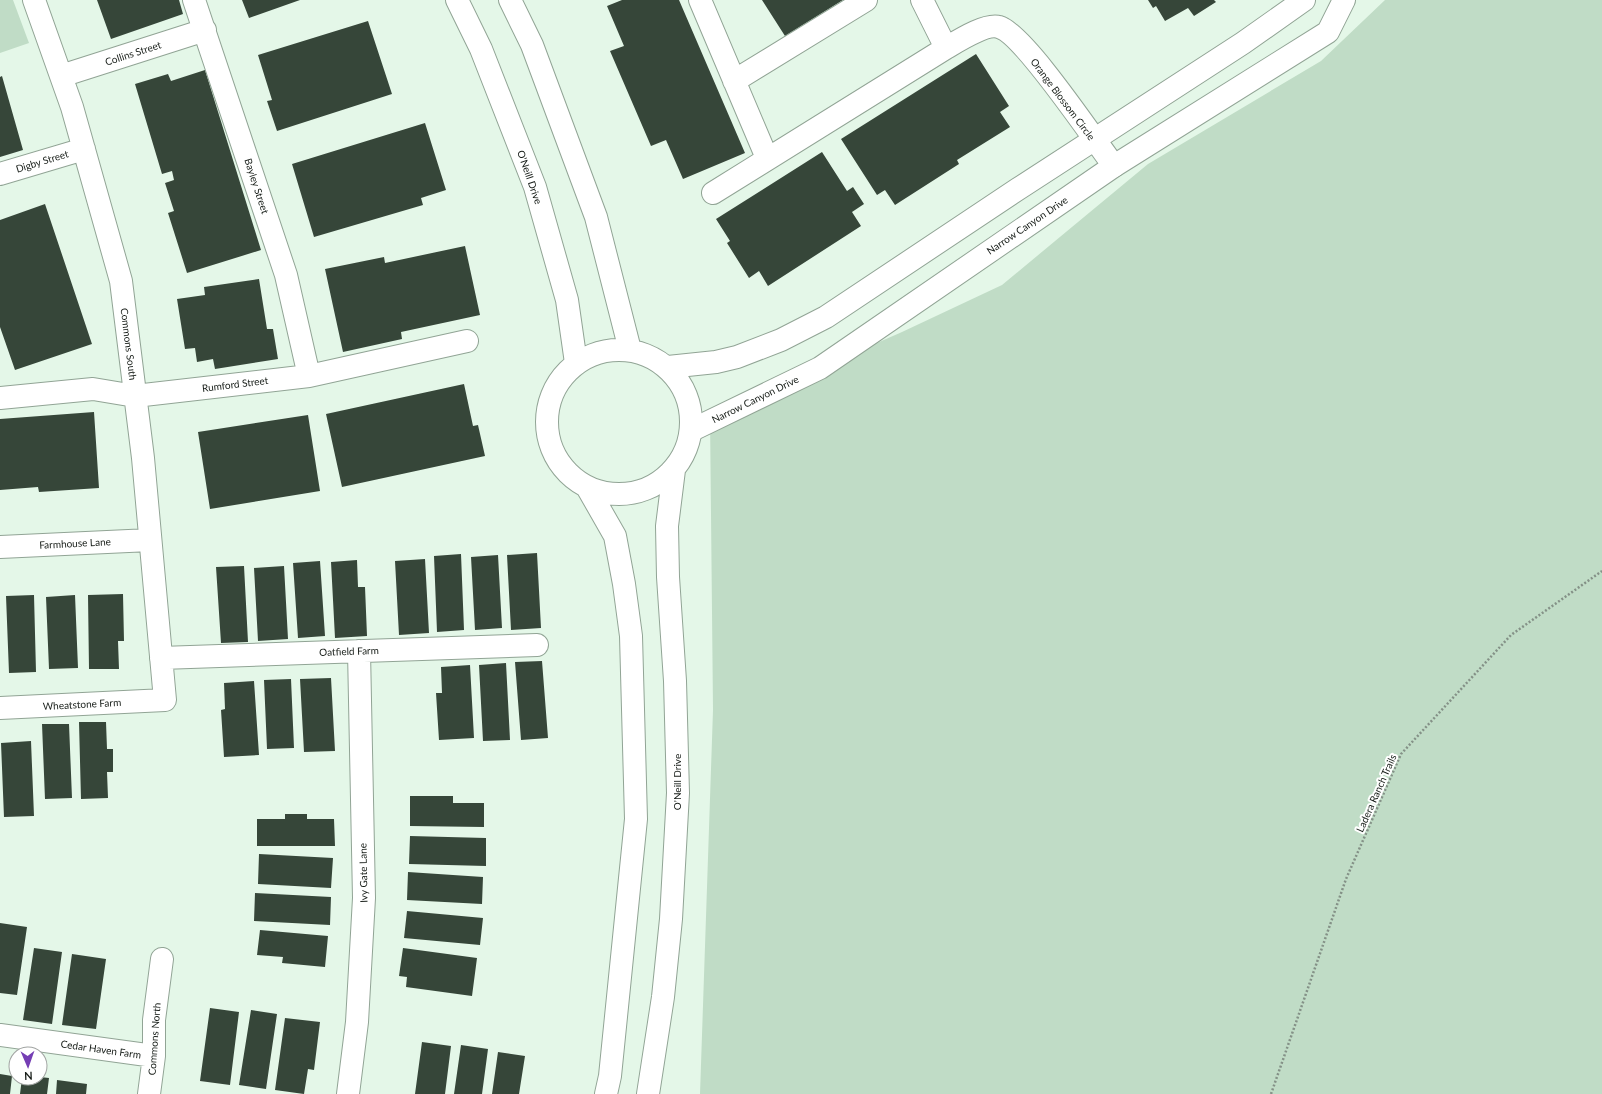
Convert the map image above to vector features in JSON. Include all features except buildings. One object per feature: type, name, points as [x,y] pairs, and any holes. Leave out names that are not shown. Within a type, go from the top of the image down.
[{"type":"street","name":"Commons South","points":[[34,0],[72,107],[121,281],[143,458],[164,700]]},
{"type":"street","name":"Bayley Street","points":[[194,0],[286,275],[309,376]]},
{"type":"street","name":"O'Neill Drive","points":[[457,0],[482,49],[534,187],[567,300],[576,363]]},
{"type":"street","points":[[510,0],[532,45],[596,217],[630,350]]},
{"type":"street","points":[[700,0],[767,158]]},
{"type":"street","points":[[734,81],[866,0]]},
{"type":"street","points":[[922,0],[946,48]]},
{"type":"street","points":[[668,367],[716,362],[737,357],[781,340],[826,317],[1243,43],[1304,0]]},
{"type":"street","name":"Narrow Canyon Drive","points":[[692,430],[820,368],[1114,166],[1328,32],[1344,0]]},
{"type":"street","name":"Orange Blossom Circle","points":[[713,193],[946,48],[986,28],[999,27],[1009,32],[1044,70],[1114,166]]},
{"type":"street","name":"Collins Street","points":[[61,76],[205,30]]},
{"type":"street","name":"Digby Street","points":[[0,174],[84,149]]},
{"type":"street","name":"Rumford Street","points":[[0,398],[93,389],[135,396],[309,376],[467,341]]},
{"type":"street","name":"O'Neill Drive","points":[[611,349],[630,350],[650,356],[668,367],[682,385],[691,407],[692,430],[686,451],[674,470],[656,485],[634,493],[610,494],[587,487],[567,472],[553,452],[546,428],[548,403],[559,381],[576,363],[593,354],[611,349]]},
{"type":"street","name":"O'Neill Drive","points":[[648,1094],[663,997],[672,918],[678,793],[675,681],[668,577],[667,526],[674,470]]},
{"type":"street","name":"O'Neill Drive","points":[[587,487],[615,536],[624,584],[631,636],[636,819],[610,1076],[606,1094]]},
{"type":"street","name":"Farmhouse Lane","points":[[0,547],[150,540]]},
{"type":"street","name":"Oatfield Farm","points":[[161,658],[537,645]]},
{"type":"street","name":"Ivy Gate Lane","points":[[348,1094],[357,1022],[364,898],[359,651]]},
{"type":"street","name":"Wheatstone Farm","points":[[0,708],[164,700]]},
{"type":"street","name":"Commons North","points":[[149,1094],[154,1056],[154,1020],[162,959]]},
{"type":"street","name":"Cedar Haven Farm","points":[[0,1035],[154,1056]]},
{"type":"path","name":"Ladera Ranch Trails","points":[[1271,1094],[1346,879],[1402,754],[1512,636],[1602,571]]},
{"type":"green space","points":[[0,0],[13,0],[29,43],[0,53]]},
{"type":"green space","points":[[1385,0],[1602,0],[1602,1094],[700,1094],[713,710],[710,416],[902,332],[1002,285],[1148,164],[1321,61]]}]
